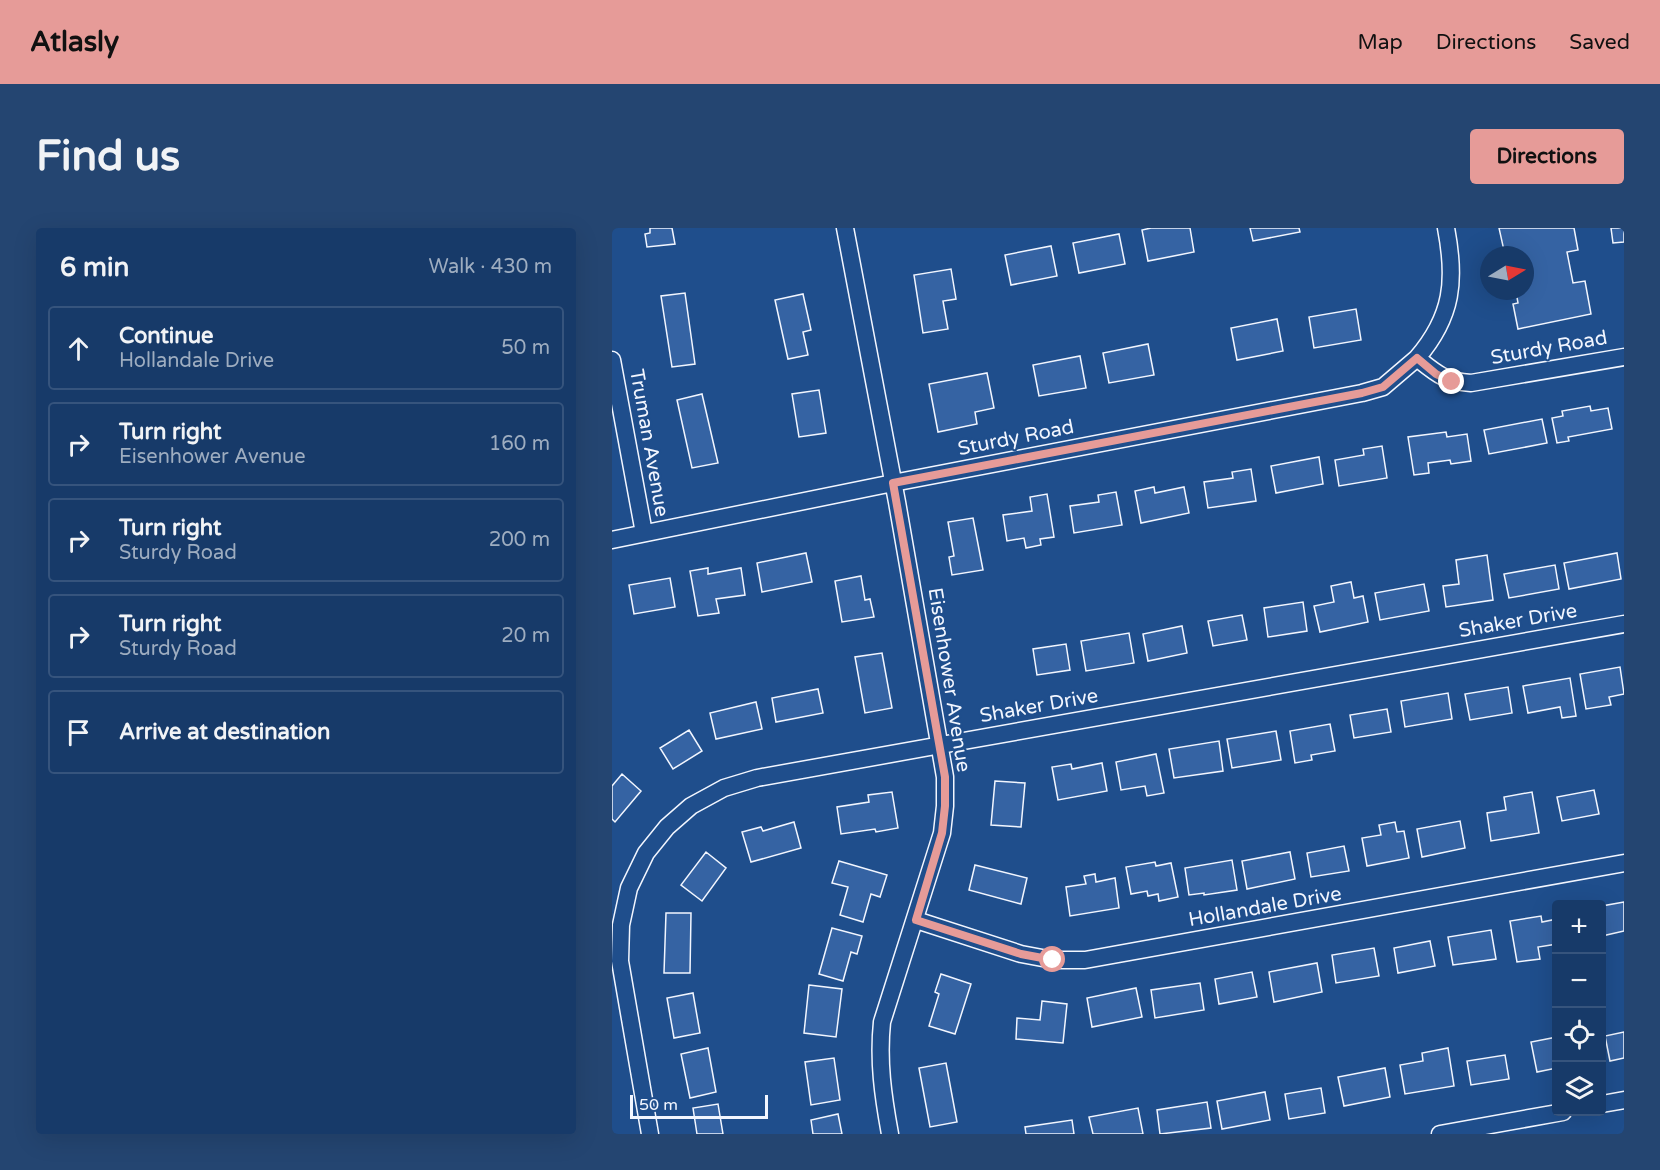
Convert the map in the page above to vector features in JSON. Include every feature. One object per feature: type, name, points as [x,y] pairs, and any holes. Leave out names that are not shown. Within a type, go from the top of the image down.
[{"type":"street","name":"Eisenhower Avenue","points":[[845,228],[941,745],[945,787],[942,833],[882,1022],[879,1052],[881,1084],[890,1134]]},
{"type":"street","name":"Sturdy Road","points":[[612,540],[1383,387],[1417,358],[1430,343],[1441,322],[1449,297],[1452,272],[1446,228]]},
{"type":"street","name":"Sturdy Road","points":[[1417,358],[1436,374],[1452,382],[1471,383],[1624,357]]},
{"type":"street","name":"Truman Avenue","points":[[612,360],[644,533]]},
{"type":"street","name":"Shaker Drive","points":[[650,1134],[619,998],[621,925],[629,888],[646,853],[667,827],[691,806],[724,788],[757,778],[1624,624]]},
{"type":"street","name":"Hollandale Drive","points":[[916,920],[1021,954],[1053,960],[1084,960],[1624,863]]},
{"type":"street","points":[[1606,1103],[1624,1100]]},
{"type":"street","points":[[1440,1134],[1552,1114]]},
{"type":"building","points":[[650,228],[672,228],[675,244],[647,247],[645,234],[650,233]]},
{"type":"building","points":[[1190,228],[1194,252],[1148,261],[1142,230]]},
{"type":"building","points":[[1250,228],[1299,228],[1300,232],[1253,241]]},
{"type":"building","points":[[1499,228],[1574,228],[1578,250],[1567,252],[1573,283],[1585,281],[1591,314],[1518,329],[1513,304],[1518,303],[1517,300],[1534,300],[1534,246],[1503,246]]},
{"type":"building","points":[[1611,228],[1624,228],[1624,242],[1613,243]]},
{"type":"building","points":[[1119,234],[1125,264],[1079,273],[1073,243]]},
{"type":"building","points":[[1051,246],[1057,276],[1011,285],[1005,255]]},
{"type":"building","points":[[951,269],[956,299],[943,301],[948,329],[923,333],[914,275]]},
{"type":"building","points":[[685,293],[695,364],[672,367],[661,296]]},
{"type":"building","points":[[803,294],[811,330],[803,332],[808,355],[788,359],[775,300]]},
{"type":"building","points":[[1356,309],[1361,340],[1314,348],[1309,317]]},
{"type":"building","points":[[1277,319],[1283,351],[1237,360],[1231,328]]},
{"type":"building","points":[[1148,344],[1154,375],[1109,383],[1103,353]]},
{"type":"building","points":[[1080,356],[1086,388],[1039,396],[1033,365]]},
{"type":"building","points":[[987,373],[994,408],[975,412],[977,424],[938,432],[929,384]]},
{"type":"building","points":[[819,390],[826,433],[799,437],[792,394]]},
{"type":"building","points":[[702,394],[718,463],[692,468],[677,400]]},
{"type":"building","points":[[1590,406],[1591,411],[1608,408],[1612,429],[1568,437],[1569,441],[1557,443],[1552,418],[1563,416],[1562,411]]},
{"type":"building","points":[[1542,419],[1547,443],[1489,454],[1484,430]]},
{"type":"building","points":[[1446,432],[1447,437],[1467,434],[1471,461],[1451,464],[1450,460],[1428,463],[1429,473],[1414,475],[1408,437]]},
{"type":"building","points":[[1382,446],[1387,478],[1339,486],[1335,460],[1364,455],[1363,449]]},
{"type":"building","points":[[1319,457],[1323,484],[1276,493],[1271,466]]},
{"type":"building","points":[[1251,469],[1256,501],[1208,508],[1204,482],[1233,478],[1232,472]]},
{"type":"building","points":[[1154,487],[1155,493],[1184,487],[1189,513],[1141,523],[1135,491]]},
{"type":"building","points":[[1116,492],[1122,525],[1074,533],[1070,506],[1099,502],[1098,495]]},
{"type":"building","points":[[1047,494],[1054,537],[1040,539],[1041,545],[1026,548],[1024,538],[1007,541],[1003,515],[1032,511],[1030,497]]},
{"type":"building","points":[[973,518],[983,570],[952,575],[949,557],[954,556],[948,522]]},
{"type":"building","points":[[806,553],[812,582],[762,592],[757,563]]},
{"type":"building","points":[[1617,553],[1621,579],[1569,589],[1564,563]]},
{"type":"building","points":[[1487,555],[1493,600],[1446,607],[1443,586],[1459,584],[1456,560]]},
{"type":"building","points":[[1555,565],[1559,589],[1509,598],[1504,574]]},
{"type":"building","points":[[708,568],[708,574],[741,568],[745,595],[716,599],[719,613],[698,616],[690,571]]},
{"type":"building","points":[[861,576],[865,600],[870,599],[874,617],[842,622],[835,581]]},
{"type":"building","points":[[670,578],[675,607],[634,614],[629,585]]},
{"type":"building","points":[[1351,582],[1354,598],[1363,596],[1368,622],[1320,632],[1314,606],[1334,602],[1331,586]]},
{"type":"building","points":[[1424,584],[1429,611],[1380,620],[1375,593]]},
{"type":"building","points":[[1303,602],[1307,631],[1268,637],[1264,608]]},
{"type":"building","points":[[1242,615],[1247,640],[1213,646],[1208,621]]},
{"type":"building","points":[[1182,626],[1187,653],[1148,661],[1143,634]]},
{"type":"building","points":[[1129,633],[1134,663],[1086,671],[1081,641]]},
{"type":"building","points":[[1066,644],[1070,670],[1037,675],[1033,649]]},
{"type":"building","points":[[882,653],[892,708],[865,713],[855,657]]},
{"type":"building","points":[[1620,667],[1624,694],[1609,697],[1611,705],[1586,709],[1580,674]]},
{"type":"building","points":[[1570,678],[1576,716],[1562,718],[1560,707],[1528,713],[1523,686]]},
{"type":"building","points":[[1508,687],[1512,713],[1470,720],[1465,694]]},
{"type":"building","points":[[818,689],[823,713],[776,722],[772,698]]},
{"type":"building","points":[[1448,693],[1452,719],[1405,727],[1401,701]]},
{"type":"building","points":[[756,702],[762,729],[716,739],[710,713]]},
{"type":"building","points":[[1387,709],[1391,732],[1354,738],[1350,715]]},
{"type":"building","points":[[1330,724],[1335,751],[1311,755],[1312,760],[1295,763],[1290,731]]},
{"type":"building","points":[[689,730],[702,751],[673,769],[660,748]]},
{"type":"building","points":[[1276,731],[1281,760],[1232,768],[1227,739]]},
{"type":"building","points":[[1219,741],[1223,771],[1174,778],[1169,749]]},
{"type":"building","points":[[1156,754],[1164,793],[1147,796],[1145,786],[1121,790],[1116,762]]},
{"type":"building","points":[[1102,763],[1107,791],[1058,800],[1052,767],[1071,764],[1072,769]]},
{"type":"building","points":[[622,774],[641,791],[615,822],[612,819],[612,786]]},
{"type":"building","points":[[995,781],[1025,783],[1021,827],[991,825]]},
{"type":"building","points":[[1594,790],[1599,814],[1562,821],[1557,797]]},
{"type":"building","points":[[892,792],[898,828],[841,834],[837,807],[869,802],[868,795]]},
{"type":"building","points":[[1532,792],[1539,833],[1491,841],[1487,813],[1506,810],[1504,797]]},
{"type":"building","points":[[1460,821],[1465,848],[1422,857],[1417,829]]},
{"type":"building","points":[[794,822],[801,848],[751,862],[742,832],[761,827],[763,831]]},
{"type":"building","points":[[1395,822],[1397,832],[1404,831],[1409,858],[1367,866],[1362,838],[1381,835],[1379,825]]},
{"type":"building","points":[[1344,846],[1349,871],[1311,877],[1307,853]]},
{"type":"building","points":[[706,852],[726,868],[702,901],[681,885]]},
{"type":"building","points":[[1290,852],[1295,879],[1247,889],[1242,861]]},
{"type":"building","points":[[1232,860],[1237,890],[1189,895],[1185,868]]},
{"type":"building","points":[[839,861],[887,875],[880,897],[871,894],[863,922],[840,915],[848,887],[832,883]]},
{"type":"building","points":[[1155,862],[1156,866],[1171,863],[1178,897],[1159,901],[1158,894],[1148,896],[1147,891],[1131,894],[1126,867]]},
{"type":"building","points":[[975,865],[1027,878],[1021,904],[969,890]]},
{"type":"building","points":[[1095,874],[1096,882],[1115,878],[1119,908],[1070,916],[1066,887],[1086,884],[1084,876]]},
{"type":"building","points":[[1624,902],[1624,931],[1606,935],[1606,905]]},
{"type":"building","points":[[666,913],[691,913],[690,973],[664,973]]},
{"type":"building","points":[[1541,916],[1542,922],[1552,920],[1552,945],[1538,947],[1540,959],[1517,962],[1510,921]]},
{"type":"building","points":[[832,928],[862,936],[857,954],[851,952],[843,981],[819,974]]},
{"type":"building","points":[[1491,930],[1496,959],[1453,965],[1448,937]]},
{"type":"building","points":[[1430,941],[1435,966],[1398,973],[1394,948]]},
{"type":"building","points":[[1374,948],[1379,976],[1336,983],[1332,955]]},
{"type":"building","points":[[1317,963],[1322,992],[1274,1002],[1269,972]]},
{"type":"building","points":[[1252,972],[1257,997],[1219,1004],[1215,979]]},
{"type":"building","points":[[941,974],[971,984],[955,1034],[929,1026],[939,994],[935,992]]},
{"type":"building","points":[[1200,983],[1204,1010],[1155,1018],[1151,990]]},
{"type":"building","points":[[809,985],[842,989],[836,1037],[804,1033]]},
{"type":"building","points":[[1136,988],[1142,1017],[1092,1027],[1087,998]]},
{"type":"building","points":[[693,993],[700,1033],[674,1038],[667,998]]},
{"type":"building","points":[[1042,1001],[1067,1004],[1063,1043],[1016,1039],[1017,1018],[1040,1020]]},
{"type":"building","points":[[1624,1032],[1624,1058],[1610,1061],[1606,1036]]},
{"type":"building","points":[[1552,1038],[1552,1069],[1537,1072],[1531,1042]]},
{"type":"building","points":[[708,1048],[716,1092],[690,1098],[681,1054]]},
{"type":"building","points":[[1448,1048],[1454,1086],[1405,1094],[1400,1065],[1423,1061],[1422,1053]]},
{"type":"building","points":[[1505,1055],[1509,1079],[1471,1085],[1467,1061]]},
{"type":"building","points":[[834,1058],[840,1100],[811,1105],[805,1062]]},
{"type":"building","points":[[946,1063],[957,1122],[930,1127],[919,1068]]},
{"type":"building","points":[[1385,1068],[1390,1097],[1344,1106],[1338,1077]]},
{"type":"building","points":[[1321,1088],[1325,1113],[1289,1119],[1285,1094]]},
{"type":"building","points":[[1265,1092],[1270,1120],[1222,1129],[1217,1101]]},
{"type":"building","points":[[1207,1102],[1211,1128],[1160,1134],[1157,1110]]},
{"type":"building","points":[[718,1104],[723,1134],[697,1134],[693,1108]]},
{"type":"building","points":[[1138,1108],[1143,1134],[1093,1134],[1089,1117]]},
{"type":"building","points":[[838,1114],[842,1134],[813,1134],[811,1120]]},
{"type":"building","points":[[1072,1120],[1074,1134],[1026,1134],[1025,1127]]},
{"type":"route","points":[[1053,960],[1021,954],[916,920],[942,833],[945,777],[893,483],[1373,391],[1393,380],[1417,358],[1436,374],[1452,382]]}]
